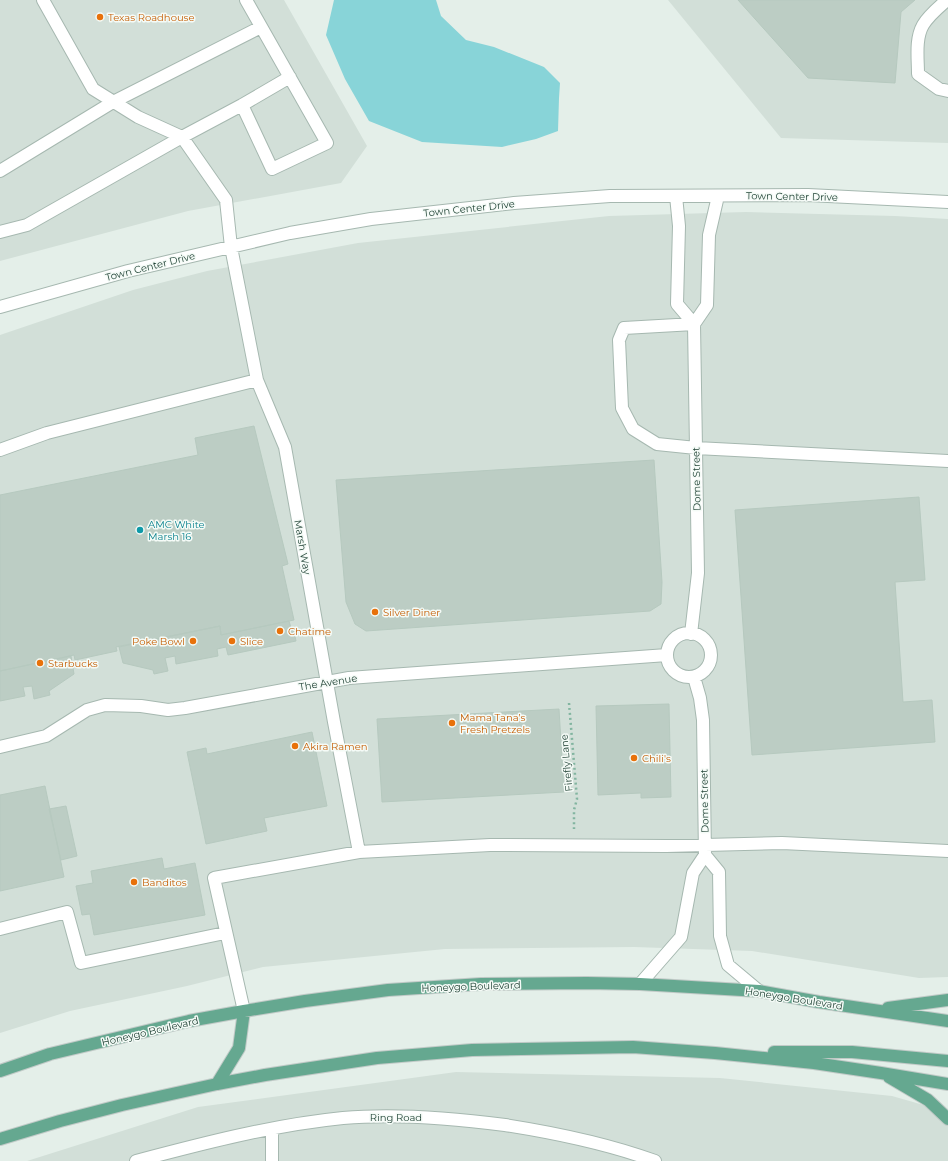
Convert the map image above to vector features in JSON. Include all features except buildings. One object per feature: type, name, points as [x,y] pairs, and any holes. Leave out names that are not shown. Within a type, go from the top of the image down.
[{"type":"main road","name":"Honeygo Boulevard","points":[[0,1072],[50,1054],[189,1021],[305,1000],[400,989],[481,984],[640,984],[759,991],[820,1002],[948,1021]]},
{"type":"main road","points":[[875,1010],[948,1000]]},
{"type":"main road","points":[[217,1084],[239,1048],[244,1011]]},
{"type":"main road","points":[[0,1140],[60,1121],[122,1105],[217,1084],[378,1058],[472,1050],[633,1047],[715,1052],[881,1072],[948,1084]]},
{"type":"main road","points":[[715,1052],[852,1052],[948,1061]]},
{"type":"main road","points":[[881,1072],[928,1100],[948,1119]]},
{"type":"street","points":[[43,0],[93,89],[138,117],[182,137]]},
{"type":"street","points":[[242,105],[272,170],[327,143],[246,0]]},
{"type":"street","points":[[947,0],[923,25],[918,40],[918,74],[939,89],[948,91]]},
{"type":"street","points":[[0,171],[113,102],[262,27]]},
{"type":"street","points":[[0,232],[27,225],[182,137],[242,105],[290,76]]},
{"type":"street","name":"Marsh Way","points":[[182,137],[226,200],[231,247],[257,380],[285,447],[326,682],[359,852]]},
{"type":"street","name":"Town Center Drive","points":[[0,307],[128,271],[290,233],[378,218],[514,203],[610,196],[808,194],[948,202]]},
{"type":"street","points":[[676,196],[679,226],[677,304],[694,324]]},
{"type":"street","points":[[694,324],[707,305],[709,235],[718,196]]},
{"type":"street","points":[[694,324],[624,328],[619,340],[622,408],[633,429],[657,444],[696,448],[948,462]]},
{"type":"street","name":"Dome Street","points":[[691,634],[698,573],[694,324]]},
{"type":"street","points":[[0,450],[47,433],[257,380]]},
{"type":"street","points":[[684,634],[691,634],[704,638],[711,650],[711,657],[706,670],[700,674],[688,677],[675,672],[668,662],[667,655],[668,648],[677,637],[684,634]]},
{"type":"street","name":"The Avenue","points":[[0,747],[46,736],[87,710],[105,705],[141,706],[168,710],[349,678],[667,655]]},
{"type":"street","name":"Dome Street","points":[[694,676],[700,698],[703,720],[704,850]]},
{"type":"street","points":[[244,1011],[214,878],[359,852],[490,846],[574,846],[704,850],[782,843],[948,850]]},
{"type":"street","points":[[640,984],[681,937],[693,873],[704,850]]},
{"type":"street","points":[[704,850],[719,872],[720,936],[728,965],[759,991]]},
{"type":"street","points":[[0,929],[67,912],[81,963],[225,932]]},
{"type":"street","name":"Ring Road","points":[[136,1161],[272,1128],[344,1118],[406,1116],[477,1121],[563,1135],[623,1150],[655,1161]]},
{"type":"street","points":[[272,1128],[272,1161]]},
{"type":"path","name":"Firefly Lane","points":[[570,703],[577,799],[574,810],[574,846]]},
{"type":"shaded area","points":[[0,0],[284,0],[367,146],[341,183],[188,211],[0,261]]},
{"type":"shaded area","points":[[668,0],[948,0],[948,143],[781,138]]},
{"type":"shaded area","points":[[746,212],[948,219],[948,977],[919,978],[752,951],[634,947],[445,949],[263,967],[187,986],[70,1011],[0,1033],[0,335],[133,290],[207,271],[358,243],[609,216]]},
{"type":"shaded area","points":[[456,1072],[720,1078],[892,1096],[948,1112],[948,1161],[27,1161],[198,1107]]},
{"type":"water","points":[[334,0],[436,0],[441,16],[466,40],[494,47],[544,67],[560,83],[558,131],[536,139],[502,147],[422,142],[369,121],[345,79],[326,35]]},
{"type":"place","name":"Texas Roadhouse","points":[[100,17]]},
{"type":"place","name":"AMC White Marsh 16","points":[[140,530]]},
{"type":"place","name":"Silver Diner","points":[[375,612]]},
{"type":"place","name":"Chatime","points":[[280,631]]},
{"type":"place","name":"Poke Bowl","points":[[193,641]]},
{"type":"place","name":"Slice","points":[[232,641]]},
{"type":"place","name":"Starbucks","points":[[40,663]]},
{"type":"place","name":"Mama Tana’s Fresh Pretzels","points":[[452,723]]},
{"type":"place","name":"Akira Ramen","points":[[295,746]]},
{"type":"place","name":"Chili's","points":[[634,758]]},
{"type":"place","name":"Banditos","points":[[134,882]]}]
